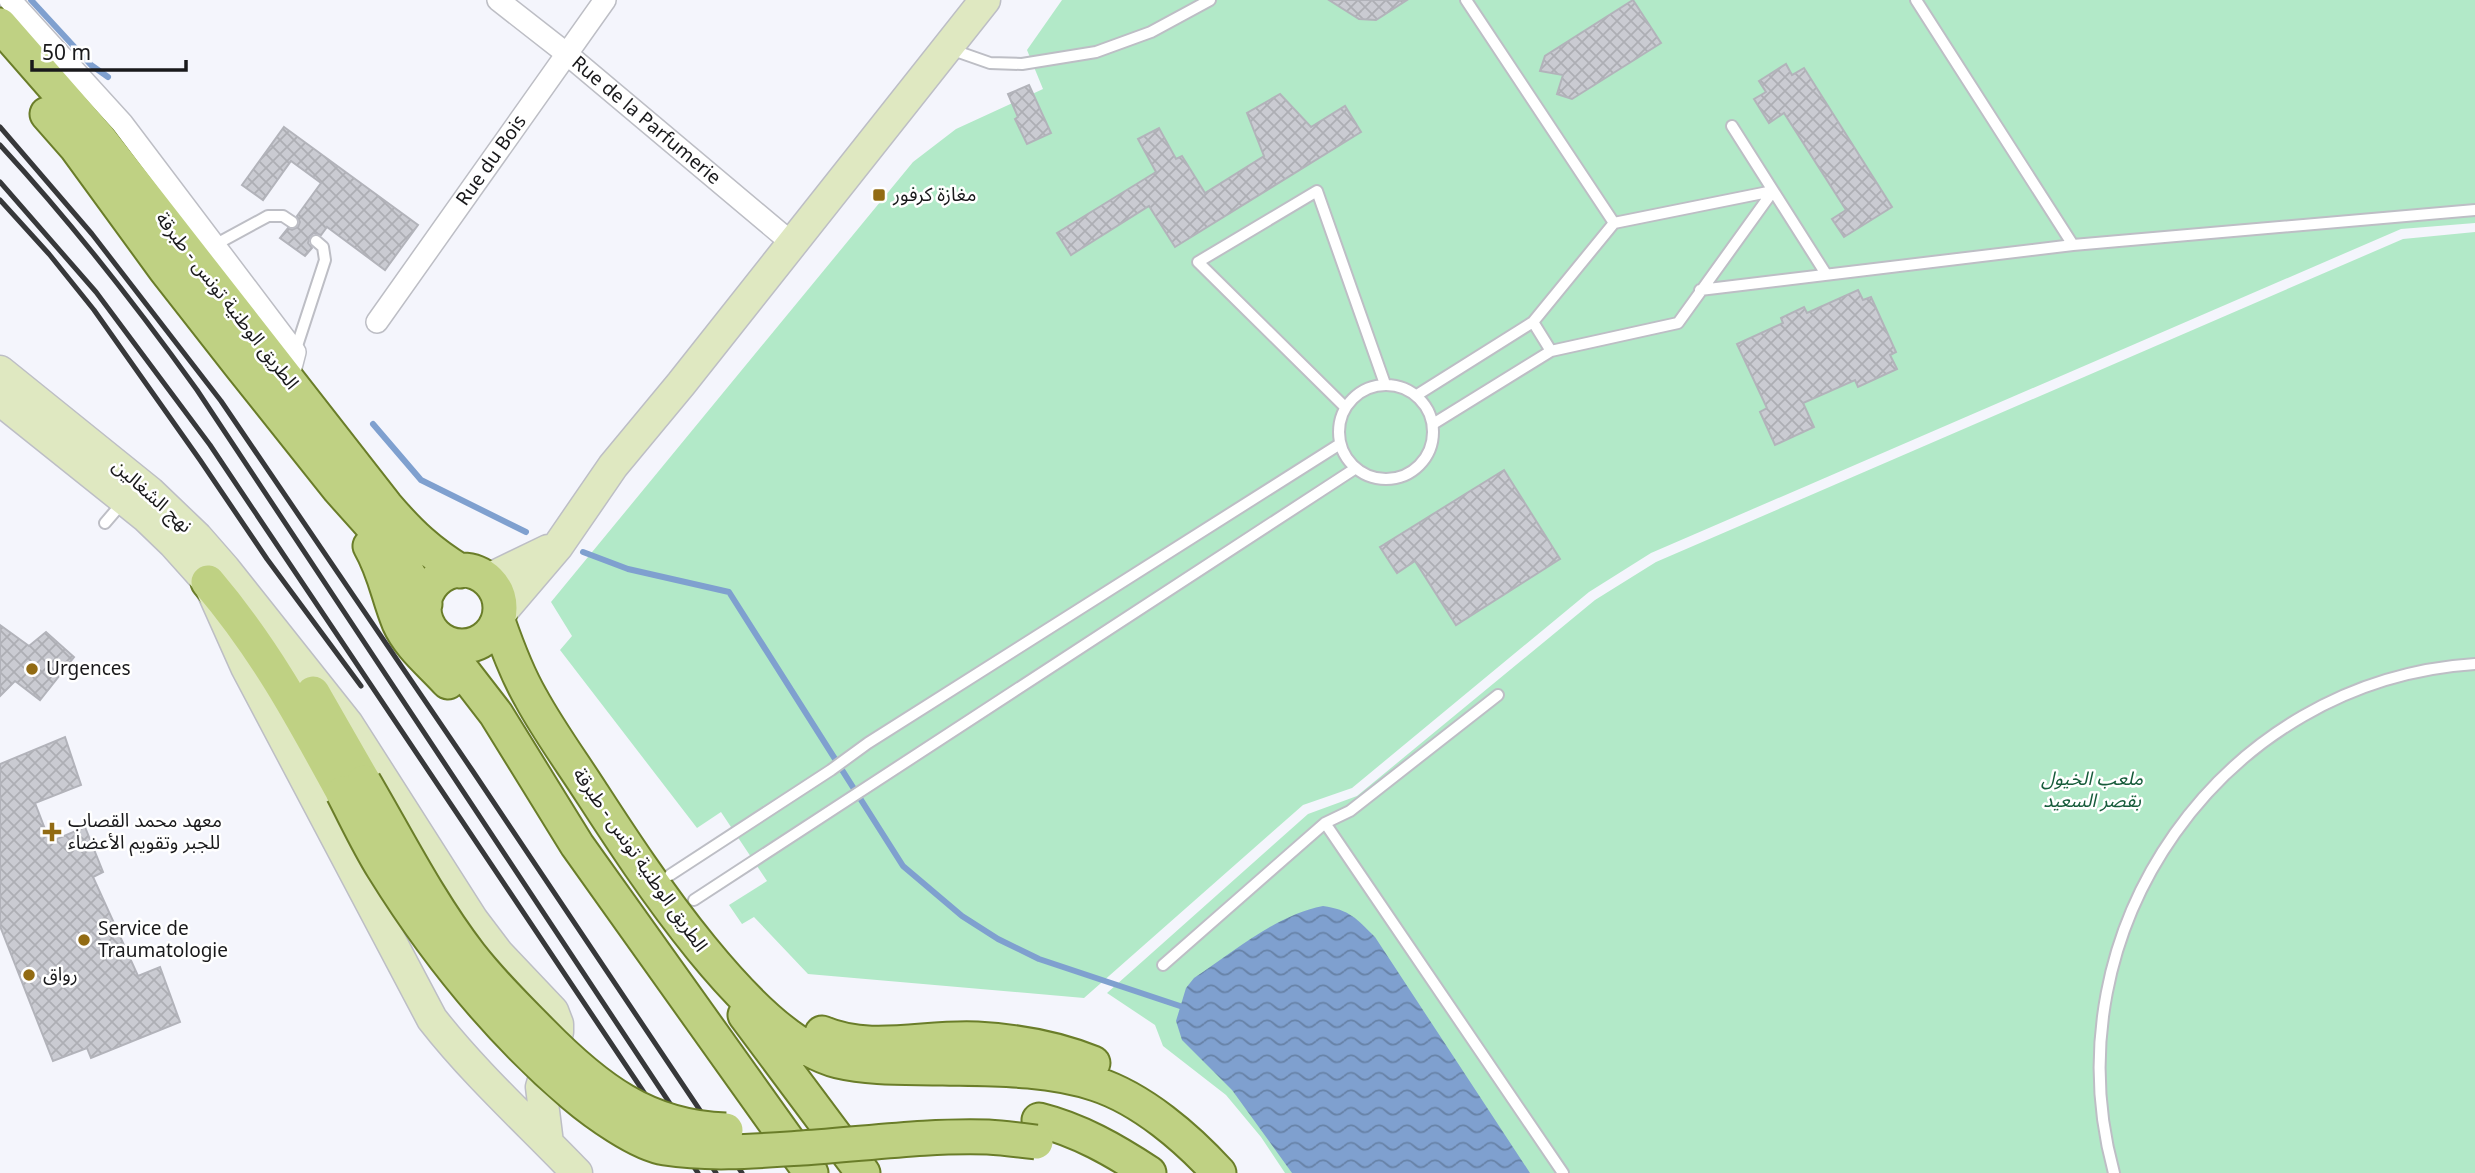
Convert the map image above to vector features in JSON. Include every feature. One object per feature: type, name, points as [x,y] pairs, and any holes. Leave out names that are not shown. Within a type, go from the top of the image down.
[{"type":"main road","name":"الطريق الوطنية تونس - طبرقة","points":[[0,25],[203,252],[291,366],[386,506],[414,538],[433,554],[495,590],[509,652],[531,698],[630,853],[699,946],[757,1008],[780,1029],[813,1051],[835,1060],[865,1066],[1007,1070],[1057,1075],[1097,1084],[1166,1124],[1192,1144],[1219,1173]]},
{"type":"main road","name":"الطريق الوطنية تونس - طبرقة","points":[[0,59],[76,147],[165,269],[405,568],[430,620],[496,714],[577,845],[811,1173]]},
{"type":"main road","points":[[339,489],[352,518],[386,577],[400,623],[412,645],[527,766]]},
{"type":"main road","points":[[473,575],[450,572],[438,579],[427,594],[430,620],[446,643],[466,646],[480,642],[488,636],[499,617]]},
{"type":"main road","points":[[208,582],[261,649],[353,788],[471,956],[578,1069],[611,1095],[641,1111],[683,1126],[759,1131],[997,1115],[1037,1131],[1111,1173]]},
{"type":"main road","points":[[282,643],[338,734],[353,788],[381,866],[444,959],[481,1003],[553,1077],[595,1113],[623,1130],[662,1147],[756,1173]]},
{"type":"main road","points":[[630,853],[670,875],[694,900],[729,947],[767,990],[791,1014],[815,1030],[833,1038],[855,1042],[977,1038],[1067,1055],[1113,1072],[1136,1090],[1166,1124]]},
{"type":"main road","points":[[699,946],[731,997],[863,1173]]},
{"type":"main road","points":[[662,1147],[719,1151],[777,1150],[988,1137],[1037,1131],[1087,1136],[1118,1152],[1149,1173]]},
{"type":"street","points":[[10,0],[122,123],[203,252]]},
{"type":"street","name":"Rue de la Parfumerie","points":[[498,0],[567,54],[793,244]]},
{"type":"street","name":"Rue du Bois","points":[[377,322],[605,0]]},
{"type":"street","points":[[499,617],[558,546],[613,466],[793,244],[985,0]]},
{"type":"street","name":"نهج الشغالين","points":[[0,371],[174,514],[225,569],[282,643],[318,684],[348,724],[473,920],[498,953],[553,1011],[558,1032],[541,1087]]},
{"type":"street","points":[[0,400],[125,500],[173,543],[208,582],[246,667],[409,980],[432,1019],[501,1096],[577,1173]]},
{"type":"street","points":[[473,575],[558,546]]},
{"type":"street","points":[[501,1096],[521,1094],[541,1087],[548,1143]]},
{"type":"lane","points":[[947,48],[990,63],[1022,64],[1096,52],[1151,32],[1210,0]]},
{"type":"lane","points":[[1465,0],[1614,223]]},
{"type":"lane","points":[[1916,0],[2073,245]]},
{"type":"lane","points":[[1732,125],[1826,274]]},
{"type":"lane","points":[[1345,407],[1198,262],[1317,191],[1385,384]]},
{"type":"lane","points":[[1417,395],[1533,323],[1614,223],[1773,191]]},
{"type":"lane","points":[[1433,424],[1551,351],[1678,323],[1773,191]]},
{"type":"lane","points":[[1700,290],[2073,245],[2475,210]]},
{"type":"lane","points":[[203,252],[268,216],[283,216],[292,222]]},
{"type":"lane","points":[[291,366],[325,260],[323,247],[316,241]]},
{"type":"lane","points":[[1533,323],[1551,351]]},
{"type":"lane","points":[[1371,386],[1402,386],[1417,395],[1427,407],[1434,437],[1430,451],[1420,466],[1405,476],[1385,479],[1371,477],[1356,468],[1346,457],[1340,444],[1339,426],[1345,407],[1356,394],[1371,386]]},
{"type":"lane","points":[[670,875],[868,743],[1340,444]]},
{"type":"lane","points":[[694,900],[1356,468]]},
{"type":"lane","points":[[105,523],[125,500]]},
{"type":"lane","points":[[2114,1173],[2104,1138],[2098,1060],[2108,978],[2135,899],[2174,832],[2231,767],[2290,722],[2366,685],[2439,666],[2475,664]]},
{"type":"lane","points":[[1163,965],[1325,823],[1350,811],[1499,695]]},
{"type":"lane","points":[[1325,823],[1563,1173]]},
{"type":"green space","points":[[1062,0],[2475,0],[2475,223],[2401,229],[1651,553],[1589,592],[1352,788],[1303,805],[1084,998],[808,974],[754,917],[742,924],[729,905],[767,881],[721,812],[697,828],[560,650],[572,636],[551,602],[913,162],[956,129],[1043,89],[1027,50]]},
{"type":"green space","name":"ملعب الخيول بقصر السعيد","points":[[2475,232],[2475,1173],[1285,1173],[1261,1137],[1226,1095],[1163,1046],[1155,1025],[1107,993],[1308,814],[1357,796],[1595,600],[1656,562],[2403,239]]},
{"type":"water","points":[[1323,906],[1352,916],[1375,937],[1530,1173],[1292,1173],[1232,1090],[1182,1040],[1176,1021],[1186,988],[1194,978],[1271,926]]},
{"type":"building","points":[[1329,0],[1407,0],[1376,20],[1359,19]]},
{"type":"building","points":[[1633,0],[1661,43],[1572,99],[1557,94],[1563,75],[1540,71],[1545,56]]},
{"type":"building","points":[[1786,64],[1792,75],[1804,68],[1892,207],[1844,237],[1832,219],[1846,210],[1784,113],[1769,123],[1754,99],[1766,92],[1759,81]]},
{"type":"building","points":[[1029,85],[1051,133],[1027,144],[1015,119],[1018,117],[1008,94]]},
{"type":"building","points":[[1280,94],[1311,127],[1345,106],[1361,132],[1175,247],[1149,206],[1071,255],[1057,233],[1156,172],[1138,139],[1159,128],[1176,159],[1182,156],[1205,193],[1264,156],[1247,113]]},
{"type":"building","points":[[284,127],[418,225],[385,270],[327,227],[321,235],[314,233],[310,236],[308,243],[312,248],[305,256],[280,238],[288,228],[292,230],[298,227],[300,222],[297,216],[321,183],[291,161],[263,200],[242,185]]},
{"type":"building","points":[[1858,290],[1863,300],[1871,297],[1896,352],[1890,355],[1897,369],[1858,387],[1855,380],[1803,403],[1814,427],[1775,445],[1760,412],[1767,408],[1737,344],[1783,323],[1781,318],[1804,307],[1807,313]]},
{"type":"building","points":[[1504,470],[1560,559],[1456,625],[1415,561],[1397,573],[1380,547]]},
{"type":"building","name":"Urgences","points":[[0,625],[29,646],[46,632],[74,657],[40,700],[15,681],[0,696]]},
{"type":"building","points":[[65,737],[81,785],[35,803],[50,842],[85,827],[103,872],[93,877],[138,976],[160,967],[180,1022],[91,1058],[87,1048],[53,1061],[0,926],[0,764]]},
{"type":"waterway","points":[[31,0],[91,65],[108,77]]},
{"type":"waterway","points":[[373,424],[421,480],[526,532]]},
{"type":"waterway","points":[[583,552],[628,569],[729,592],[903,866],[962,916],[998,939],[1039,959],[1180,1006]]},
{"type":"railway","points":[[0,127],[92,234],[221,401],[742,1173]]},
{"type":"railway","points":[[0,145],[102,264],[197,390],[716,1173]]},
{"type":"railway","points":[[0,182],[96,292],[210,445],[698,1173]]},
{"type":"railway","points":[[0,200],[49,254],[94,310],[267,559],[361,686]]},
{"type":"place","name":"مغازة كرفور","points":[[879,195]]},
{"type":"place","name":"Urgences","points":[[32,669]]},
{"type":"place","name":"معهد محمد القصاب للجبر وتقويم الأعضاء","points":[[52,832]]},
{"type":"place","name":"Service de Traumatologie","points":[[84,940]]},
{"type":"place","name":"رواق","points":[[29,975]]}]
